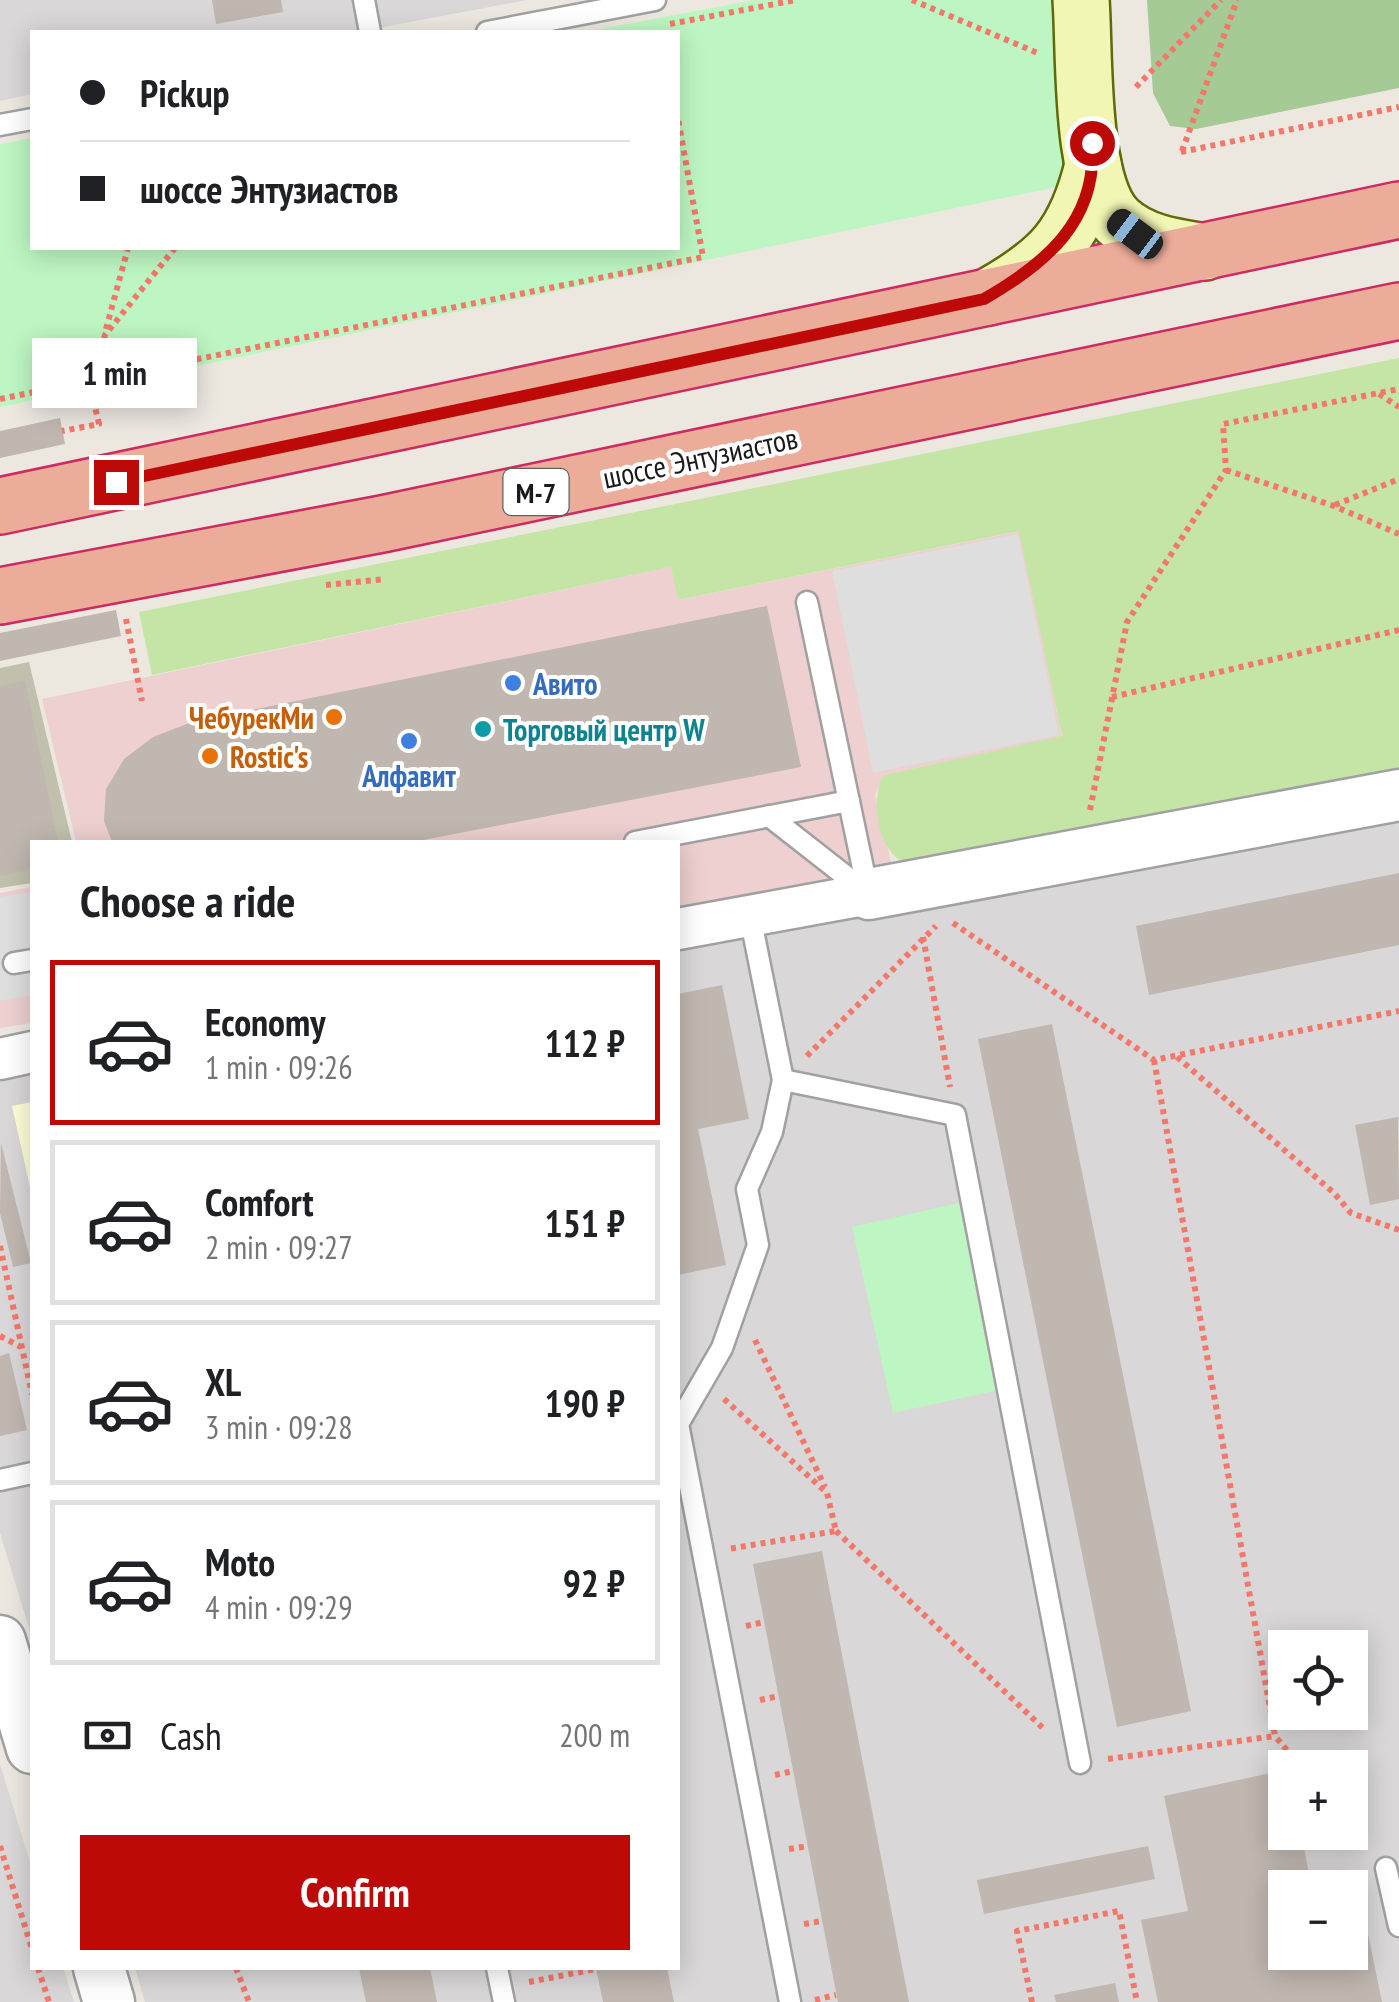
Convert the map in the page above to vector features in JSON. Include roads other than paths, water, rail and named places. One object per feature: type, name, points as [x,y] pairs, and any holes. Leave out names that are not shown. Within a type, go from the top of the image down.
[{"type":"highway","points":[[0,506],[1399,210]]},
{"type":"highway","name":"шоссе Энтузиастов","points":[[0,596],[382,524],[1399,311]]},
{"type":"main road","points":[[1082,0],[1093,165],[1100,193],[1115,218],[1164,246],[1204,252]]},
{"type":"main road","points":[[984,299],[1029,274],[1058,248],[1076,221],[1093,165]]},
{"type":"street","points":[[680,930],[1399,796]]},
{"type":"street","points":[[0,1059],[30,1052]]},
{"type":"street","points":[[0,1640],[30,1741]]},
{"type":"street","points":[[100,1970],[109,2002]]},
{"type":"lane","points":[[364,0],[370,30]]},
{"type":"lane","points":[[498,30],[655,0]]},
{"type":"lane","points":[[0,125],[30,119]]},
{"type":"lane","points":[[807,602],[869,894]]},
{"type":"lane","points":[[645,840],[849,801]]},
{"type":"lane","points":[[769,816],[869,894]]},
{"type":"lane","points":[[680,1420],[722,1348],[758,1246],[747,1189],[772,1132],[783,1080],[750,916]]},
{"type":"lane","points":[[783,1080],[955,1115],[1080,1763]]},
{"type":"lane","points":[[680,1445],[684,1488],[703,1552],[790,2002]]},
{"type":"lane","points":[[0,1480],[30,1473]]},
{"type":"lane","points":[[1386,1868],[1399,1926]]},
{"type":"place","name":"Авито","points":[[513,683]]},
{"type":"place","name":"ЧебурекМи","points":[[334,717]]},
{"type":"place","name":"Торговый центр W","points":[[483,729]]},
{"type":"place","name":"Алфавит","points":[[409,741]]},
{"type":"place","name":"Rostic's","points":[[210,756]]}]
